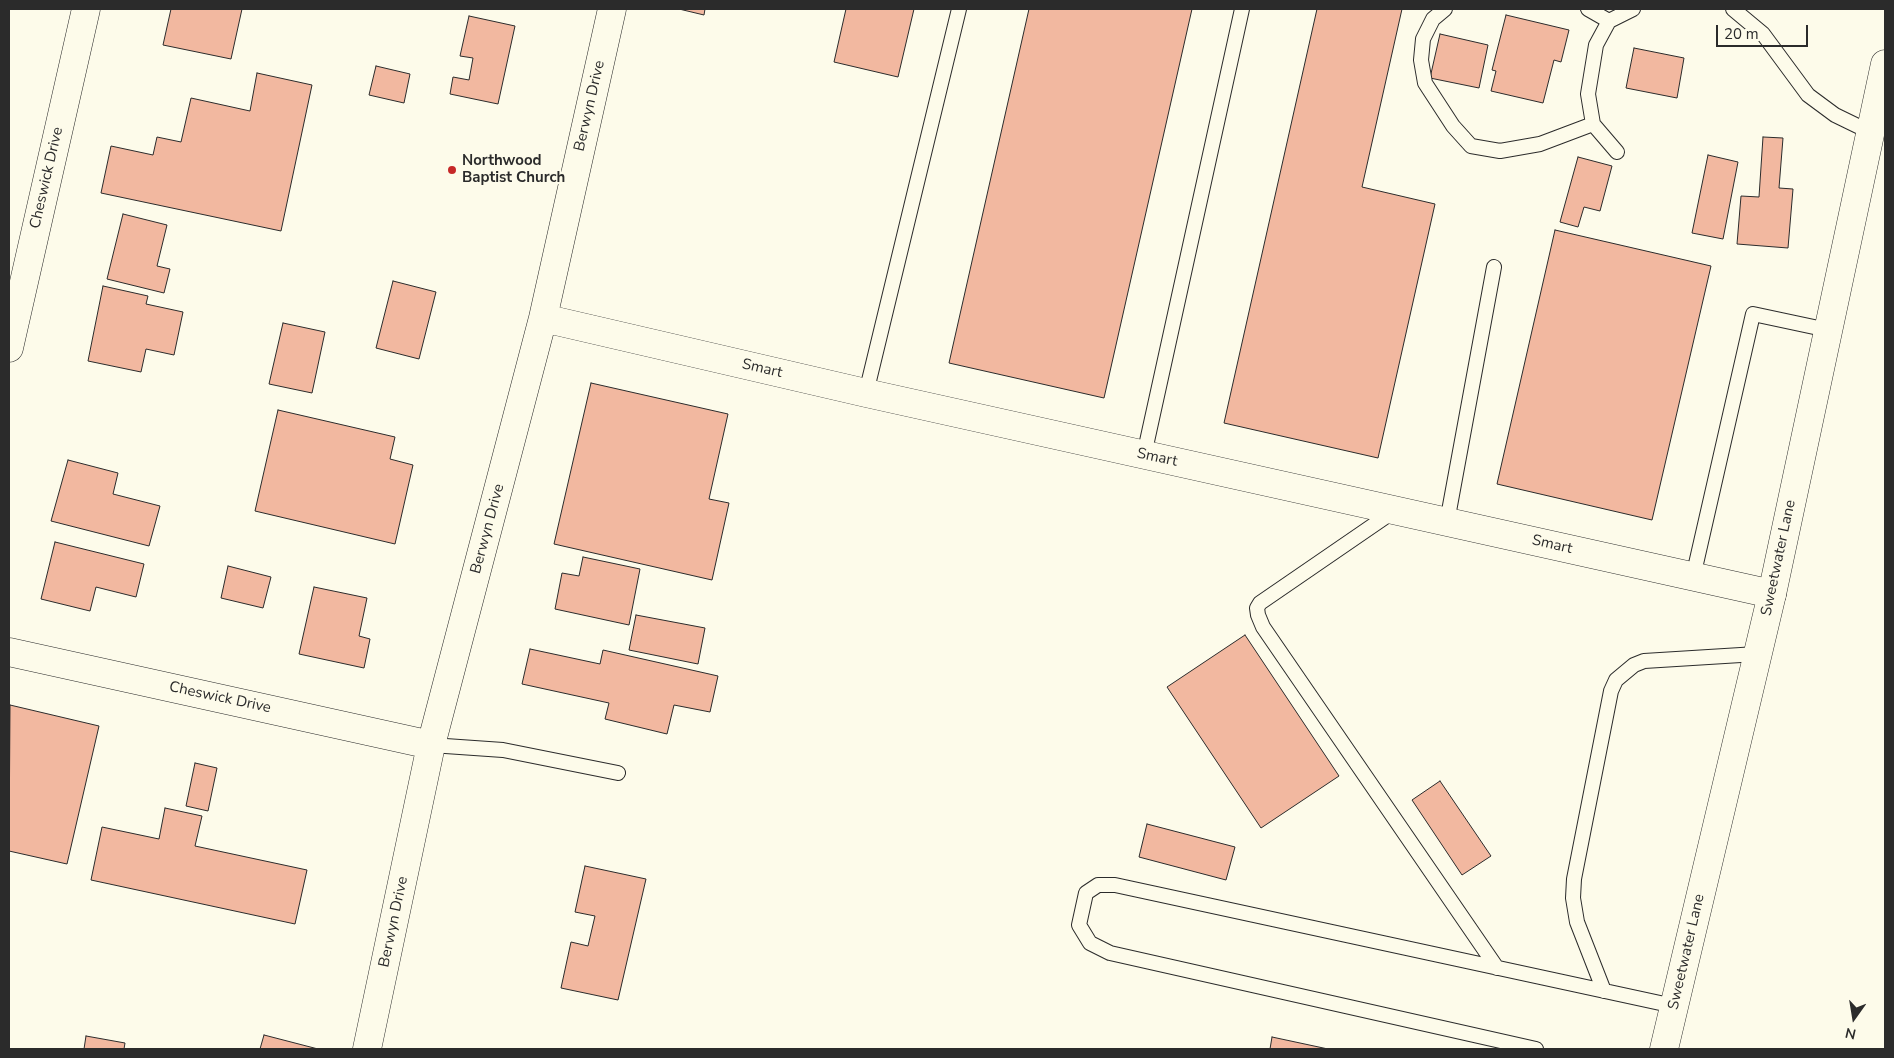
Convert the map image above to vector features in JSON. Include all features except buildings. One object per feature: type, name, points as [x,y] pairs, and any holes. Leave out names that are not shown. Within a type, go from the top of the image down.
[{"type":"street","name":"Cheswick Drive","points":[[9,348],[86,9]]},
{"type":"street","name":"Berwyn Drive","points":[[367,1049],[431,745],[543,318],[612,9]]},
{"type":"street","name":"Sweetwater Lane","points":[[1664,1049],[1772,594],[1885,64]]},
{"type":"street","name":"Smart","points":[[543,318],[866,393],[1772,594]]},
{"type":"street","name":"Cheswick Drive","points":[[9,652],[431,745]]},
{"type":"lane","points":[[866,393],[959,9]]},
{"type":"lane","points":[[1144,455],[1242,9]]},
{"type":"lane","points":[[1446,9],[1433,19],[1423,38],[1421,60],[1425,83],[1453,126],[1471,146],[1500,151],[1540,144],[1593,124]]},
{"type":"lane","points":[[1588,9],[1609,21]]},
{"type":"lane","points":[[1617,152],[1593,124],[1588,94],[1596,45],[1609,21],[1632,9]]},
{"type":"lane","points":[[1734,9],[1763,34],[1808,95],[1835,115],[1870,132]]},
{"type":"lane","points":[[1447,522],[1494,267]]},
{"type":"lane","points":[[1693,576],[1753,314],[1828,330]]},
{"type":"lane","points":[[1394,510],[1260,603],[1257,608],[1258,615],[1263,627],[1497,968]]},
{"type":"lane","points":[[1604,992],[1576,922],[1573,898],[1574,879],[1611,691],[1616,680],[1634,665],[1644,661],[1757,654]]},
{"type":"lane","points":[[431,745],[503,750],[618,774]]},
{"type":"lane","points":[[1536,1049],[1110,954],[1090,943],[1080,925],[1086,893],[1098,885],[1115,886],[1674,1006]]},
{"type":"place","name":"Northwood Baptist Church","points":[[452,170]]}]
